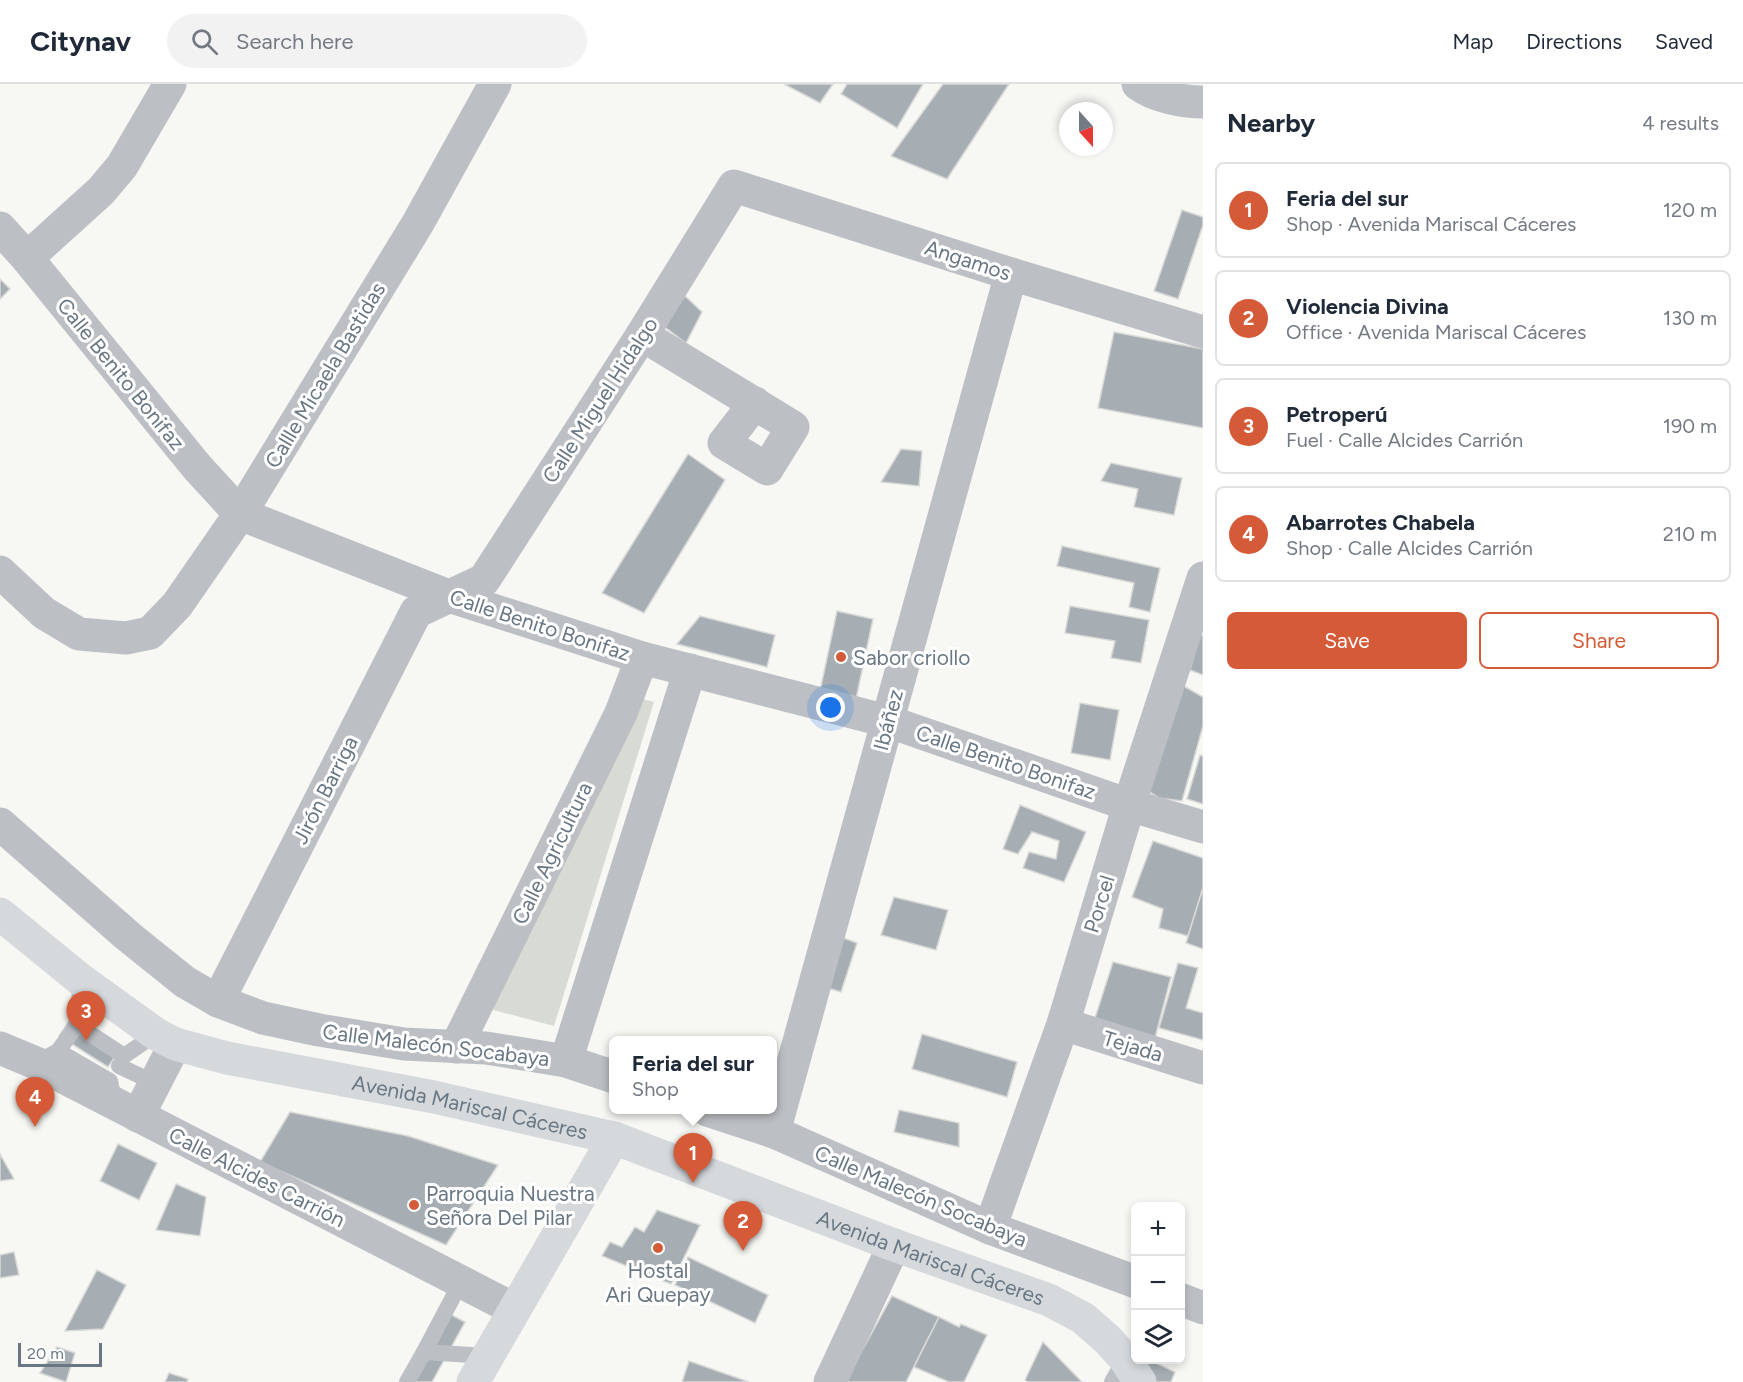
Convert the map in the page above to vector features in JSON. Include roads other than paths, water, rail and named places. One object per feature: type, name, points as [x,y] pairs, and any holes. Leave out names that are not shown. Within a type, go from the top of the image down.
[{"type":"main road","name":"Avenida Mariscal Cáceres","points":[[0,914],[81,980],[166,1039],[226,1058],[434,1097],[614,1138],[894,1245],[1049,1300],[1083,1318],[1108,1340],[1126,1374]]},
{"type":"main road","points":[[480,1369],[614,1138]]},
{"type":"street","points":[[27,258],[101,192],[122,166],[171,84]]},
{"type":"street","name":"Callle Micaela Bastidas","points":[[0,572],[44,613],[79,634],[126,638],[150,633],[177,605],[240,514],[418,223],[495,84]]},
{"type":"street","points":[[1138,84],[1149,92],[1203,102]]},
{"type":"street","name":"Angamos","points":[[734,186],[1203,332]]},
{"type":"street","name":"Calle Miguel Hidalgo","points":[[449,596],[484,580],[642,335],[734,186]]},
{"type":"street","name":"Calle Benito Bonifaz","points":[[0,228],[197,467],[240,514],[449,596],[642,658],[887,721],[1129,806],[1203,827]]},
{"type":"street","name":"Ibáñez","points":[[774,1132],[1011,274]]},
{"type":"street","points":[[642,335],[755,403]]},
{"type":"street","name":"Porcel","points":[[990,1228],[1063,1024],[1129,806],[1203,578]]},
{"type":"street","name":"Jirón Barriga","points":[[218,1001],[416,612],[449,596]]},
{"type":"street","name":"Calle Agricultura","points":[[456,1047],[621,713],[642,658]]},
{"type":"street","points":[[566,1061],[690,670]]},
{"type":"street","name":"Calle Malecón Socabaya","points":[[0,824],[129,937],[185,982],[218,1001],[263,1018],[319,1030],[404,1044],[486,1048],[566,1061],[609,1075]]},
{"type":"street","name":"Tejada","points":[[1063,1024],[1203,1068]]},
{"type":"street","points":[[121,1085],[155,1083],[166,1039]]},
{"type":"street","name":"Calle Alcides Carrión","points":[[0,1048],[47,1057],[121,1085],[461,1282],[514,1309]]},
{"type":"street","name":"Calle Malecón Socabaya","points":[[719,1114],[774,1132],[990,1228],[1131,1280]]},
{"type":"street","points":[[830,1382],[894,1245]]},
{"type":"street","points":[[1185,1301],[1203,1308]]},
{"type":"lane","points":[[81,980],[78,1025],[121,1085],[166,1039]]},
{"type":"lane","points":[[47,1057],[78,1025]]},
{"type":"lane","points":[[407,1382],[461,1282]]},
{"type":"lane","points":[[424,1352],[480,1369]]},
{"type":"place","name":"Sabor criollo","points":[[841,657]]},
{"type":"place","name":"Petroperú","points":[[86,1041]]},
{"type":"place","name":"Abarrotes Chabela","points":[[35,1127]]},
{"type":"place","name":"Feria del sur","points":[[693,1183]]},
{"type":"place","name":"Parroquia Nuestra Señora Del Pilar","points":[[414,1205]]},
{"type":"place","name":"Hostal Ari Quepay","points":[[658,1248]]},
{"type":"place","name":"Violencia Divina","points":[[743,1251]]}]
